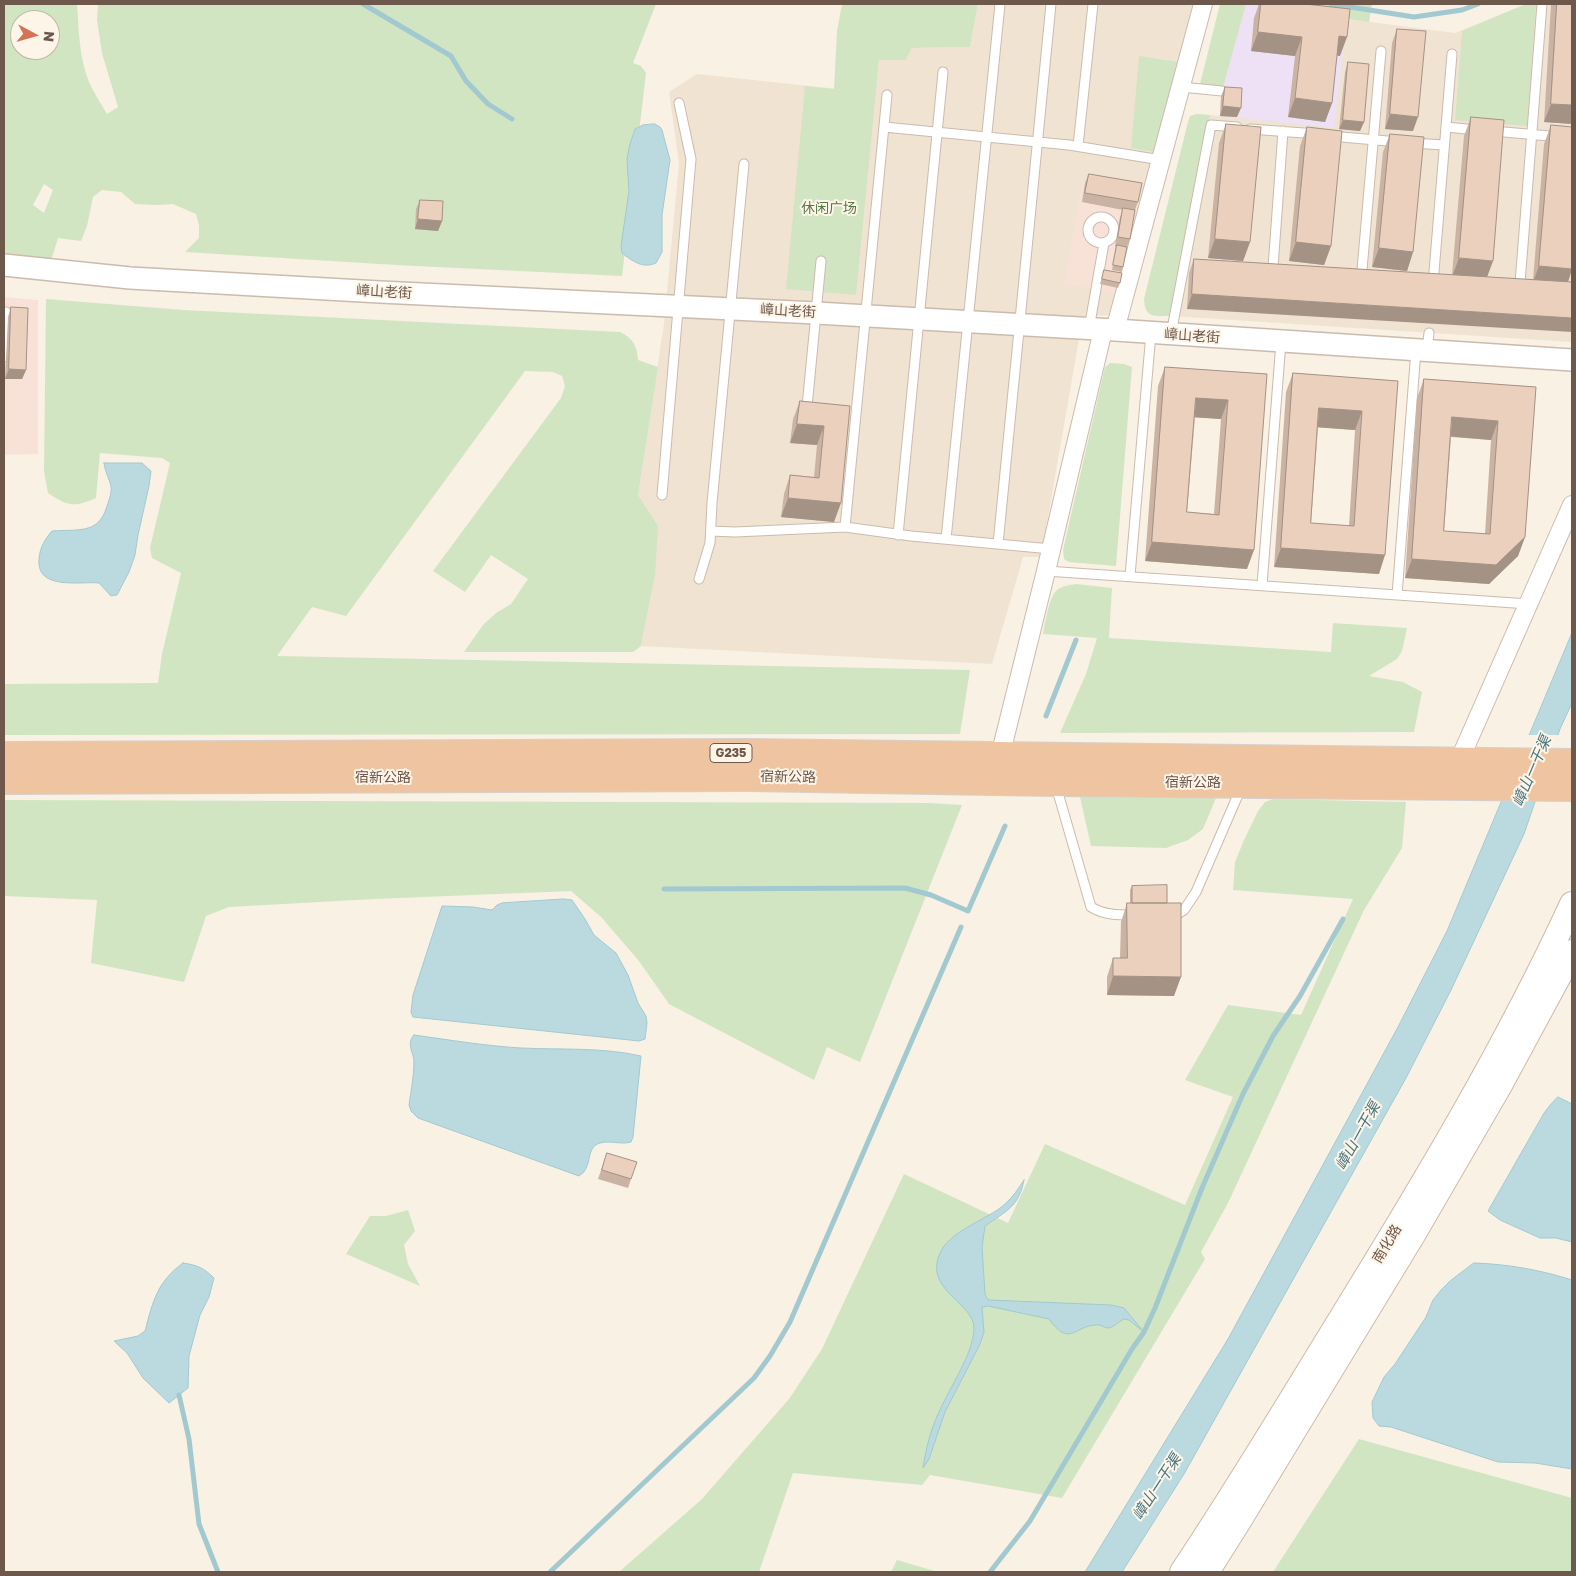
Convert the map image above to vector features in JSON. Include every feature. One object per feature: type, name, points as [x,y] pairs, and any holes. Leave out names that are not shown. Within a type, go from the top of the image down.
[{"type":"highway","name":"宿新公路","points":[[4,756],[746,753],[1000,756],[1458,773],[1572,787]]},
{"type":"highway","name":"宿新公路","points":[[4,780],[746,777],[1243,783],[1458,773],[1572,763]]},
{"type":"main road","name":"南化路","points":[[1182,1572],[1220,1515],[1396,1229],[1482,1083],[1556,940],[1572,904]]},
{"type":"main road","name":"南化路","points":[[1207,1572],[1418,1227],[1499,1087],[1572,952]]},
{"type":"street","points":[[1000,756],[1046,571],[1102,330],[1161,160],[1203,4]]},
{"type":"street","name":"嶂山老街","points":[[4,265],[140,278],[380,292],[730,308],[1281,341],[1424,344],[1572,360]]},
{"type":"street","points":[[1458,773],[1572,505]]},
{"type":"lane","points":[[946,540],[1000,4]]},
{"type":"lane","points":[[998,544],[1051,4]]},
{"type":"lane","points":[[1078,146],[1093,4]]},
{"type":"lane","points":[[1520,283],[1542,4]]},
{"type":"lane","points":[[1362,270],[1381,51]]},
{"type":"lane","points":[[1433,284],[1452,54]]},
{"type":"lane","points":[[898,535],[943,72]]},
{"type":"lane","points":[[1181,87],[1222,92]]},
{"type":"lane","points":[[846,527],[887,95]]},
{"type":"lane","points":[[662,494],[691,159],[678,103]]},
{"type":"lane","points":[[1130,576],[1161,334],[1211,125],[1444,145]]},
{"type":"lane","points":[[884,126],[1078,146],[1161,160]]},
{"type":"lane","points":[[1446,128],[1572,138]]},
{"type":"lane","points":[[1273,267],[1283,132]]},
{"type":"lane","points":[[699,579],[710,543],[712,503],[744,164]]},
{"type":"lane","points":[[1102,330],[1104,243]]},
{"type":"lane","points":[[807,407],[821,261]]},
{"type":"lane","points":[[4,312],[6,312],[4,357]]},
{"type":"lane","points":[[1262,586],[1281,341]]},
{"type":"lane","points":[[1397,595],[1424,344]]},
{"type":"lane","points":[[710,531],[735,532],[846,527],[898,535],[1051,549]]},
{"type":"lane","points":[[1046,571],[1529,604]]},
{"type":"lane","points":[[1055,782],[1090,906],[1097,911],[1115,915],[1141,915]]},
{"type":"lane","points":[[1159,915],[1176,915],[1184,910],[1190,902],[1243,783]]},
{"type":"shaded area","points":[[978,4],[1193,4],[1113,315],[1083,316],[1041,557],[1023,557],[992,664],[641,646],[655,576],[638,495],[664,324],[679,163],[669,92],[697,74],[875,93],[879,60],[906,60],[912,48],[970,47]]},
{"type":"shaded area","points":[[1246,4],[1347,19],[1334,128],[1220,116],[1224,77]]},
{"type":"shaded area","points":[[1526,4],[1572,4],[1572,342],[1171,316],[1210,115],[1220,116],[1347,19],[1455,33]]},
{"type":"shaded area","points":[[1083,182],[1141,192],[1122,294],[1064,283]]},
{"type":"shaded area","points":[[4,297],[38,300],[38,454],[4,455]]},
{"type":"green space","points":[[4,4],[77,4],[83,63],[91,86],[107,114],[118,107],[102,53],[97,20],[98,4],[656,4],[633,63],[641,66],[646,73],[622,276],[185,252],[199,238],[199,225],[196,214],[173,204],[135,204],[121,192],[102,190],[93,197],[87,226],[81,241],[58,238],[51,261],[4,255]],"holes":[[[44,184],[53,190],[44,213],[33,205]]]},
{"type":"green space","name":"休闲广场","points":[[842,4],[978,4],[970,47],[912,48],[906,60],[879,60],[856,295],[786,289],[805,86],[834,89],[837,31]]},
{"type":"green space","points":[[1220,4],[1246,4],[1223,87],[1200,84]]},
{"type":"green space","points":[[1246,4],[1372,4],[1369,22]]},
{"type":"green space","points":[[1526,4],[1536,4],[1527,126],[1455,120],[1462,31]]},
{"type":"green space","points":[[1139,56],[1178,62],[1155,152],[1131,148]]},
{"type":"green space","points":[[1197,114],[1210,115],[1171,316],[1156,316],[1146,310],[1144,299],[1188,122],[1190,116]]},
{"type":"green space","points":[[46,299],[183,310],[620,332],[634,343],[638,360],[658,367],[638,495],[658,526],[655,576],[641,646],[633,652],[464,652],[483,625],[496,613],[511,604],[528,579],[491,555],[465,592],[433,571],[561,398],[565,386],[562,376],[553,372],[525,371],[346,616],[312,607],[277,656],[970,670],[960,734],[4,735],[4,684],[158,683],[162,654],[181,573],[152,558],[150,548],[170,463],[162,458],[100,453],[96,498],[82,503],[71,504],[61,501],[48,493],[44,471]]},
{"type":"green space","points":[[1110,363],[1124,364],[1132,367],[1116,566],[1069,562],[1064,559],[1063,550],[1105,367]]},
{"type":"green space","points":[[1076,584],[1112,588],[1109,638],[1331,652],[1333,623],[1407,628],[1402,651],[1397,659],[1369,676],[1403,682],[1422,692],[1414,732],[1060,733],[1086,674],[1097,638],[1043,634],[1051,599],[1054,594],[1060,588]]},
{"type":"green space","points":[[1080,797],[1216,798],[1203,829],[1188,840],[1166,848],[1091,846]]},
{"type":"green space","points":[[1273,799],[1406,802],[1402,848],[1364,910],[1228,1203],[1201,1252],[1205,1259],[1062,1498],[930,1475],[922,1485],[793,1473],[759,1572],[619,1572],[702,1499],[789,1399],[822,1349],[904,1174],[1008,1223],[1045,1144],[1185,1205],[1233,1097],[1185,1080],[1228,1005],[1301,1015],[1353,899],[1233,890],[1235,862],[1244,840],[1258,811],[1265,802]]},
{"type":"green space","points":[[4,800],[930,803],[962,805],[860,1062],[827,1047],[814,1080],[669,1004],[639,961],[601,917],[571,891],[229,907],[206,916],[184,982],[91,963],[97,900],[4,896]]},
{"type":"green space","points":[[408,1210],[415,1231],[404,1245],[408,1264],[420,1286],[346,1254],[370,1216],[386,1216]]},
{"type":"green space","points":[[1359,1439],[1572,1498],[1572,1572],[1273,1572]]},
{"type":"green space","points":[[897,1560],[938,1572],[891,1572]]},
{"type":"water","points":[[655,124],[662,130],[670,160],[662,215],[662,252],[656,263],[642,265],[622,253],[621,246],[629,191],[627,159],[635,129],[643,125]]},
{"type":"water","points":[[104,463],[142,463],[151,471],[135,555],[129,572],[117,595],[111,596],[99,583],[71,583],[52,580],[45,576],[40,569],[39,559],[43,544],[52,531],[86,529],[99,522],[111,493]]},
{"type":"water","name":"嶂山一干渠","points":[[1572,633],[1572,703],[1560,729],[1524,834],[1451,990],[1406,1078],[1184,1474],[1122,1572],[1085,1572],[1228,1339],[1398,1027],[1447,931]]},
{"type":"water","points":[[572,900],[594,935],[616,953],[628,975],[638,1003],[646,1016],[645,1039],[639,1041],[413,1017],[411,1012],[413,995],[442,906],[492,910],[502,903]]},
{"type":"water","points":[[414,1035],[508,1047],[596,1050],[641,1056],[631,1142],[604,1142],[596,1145],[591,1151],[585,1171],[579,1176],[418,1118],[411,1111],[409,1105],[414,1061],[410,1041]]},
{"type":"water","points":[[1558,1097],[1572,1104],[1572,1242],[1556,1238],[1540,1238],[1500,1220],[1488,1211],[1544,1113]]},
{"type":"water","points":[[1024,1180],[1019,1196],[1010,1208],[985,1226],[982,1247],[985,1294],[988,1300],[1111,1305],[1124,1308],[1144,1332],[1129,1320],[1124,1319],[1110,1328],[1096,1325],[1067,1334],[1056,1328],[1049,1319],[988,1306],[982,1307],[984,1332],[980,1344],[945,1412],[929,1459],[923,1468],[934,1424],[970,1349],[974,1329],[972,1319],[943,1286],[938,1276],[937,1264],[941,1251],[946,1243],[962,1231],[998,1210],[1013,1196]]},
{"type":"water","points":[[183,1263],[200,1268],[214,1278],[209,1297],[200,1315],[189,1356],[188,1388],[169,1403],[143,1378],[127,1353],[114,1341],[138,1336],[145,1331],[157,1293],[167,1277]]},
{"type":"water","points":[[1474,1263],[1524,1268],[1572,1280],[1572,1469],[1535,1463],[1498,1462],[1391,1427],[1379,1426],[1373,1418],[1372,1402],[1384,1377],[1395,1364],[1426,1317],[1433,1300],[1450,1281]]},
{"type":"pier","points":[[1527,735],[1561,735],[1538,799],[1500,799]]},
{"type":"building","points":[[1261,4],[1305,4],[1350,9],[1347,37],[1339,36],[1332,103],[1295,98],[1302,37],[1258,32]]},
{"type":"building","points":[[1557,4],[1572,4],[1572,105],[1551,104]]},
{"type":"building","points":[[1397,29],[1426,31],[1418,117],[1390,114]]},
{"type":"building","points":[[1348,62],[1369,64],[1364,122],[1343,120]]},
{"type":"building","points":[[1225,87],[1242,88],[1241,108],[1223,106]]},
{"type":"building","points":[[1471,117],[1504,120],[1493,261],[1459,258]]},
{"type":"building","points":[[1226,124],[1261,127],[1250,242],[1215,239]]},
{"type":"building","points":[[1551,125],[1572,127],[1572,269],[1539,266]]},
{"type":"building","points":[[1307,127],[1342,131],[1331,246],[1296,242]]},
{"type":"building","points":[[1390,134],[1424,137],[1413,252],[1379,248]]},
{"type":"building","points":[[1089,174],[1142,183],[1138,202],[1085,193]]},
{"type":"building","points":[[420,200],[443,201],[442,221],[418,219]]},
{"type":"building","points":[[1123,208],[1135,210],[1130,239],[1118,237]]},
{"type":"building","points":[[1117,245],[1127,247],[1123,267],[1113,265]]},
{"type":"building","points":[[1194,259],[1572,282],[1572,318],[1192,294]]},
{"type":"building","points":[[1104,270],[1122,273],[1120,283],[1102,279]]},
{"type":"building","points":[[11,307],[28,308],[26,370],[9,369]]},
{"type":"building","points":[[1165,367],[1267,374],[1254,550],[1152,542]],"holes":[[[1196,398],[1228,400],[1219,515],[1187,512]]]},
{"type":"building","points":[[1293,373],[1398,381],[1385,555],[1281,548]],"holes":[[[1319,408],[1362,411],[1354,526],[1311,523]]]},
{"type":"building","points":[[1424,379],[1536,387],[1525,537],[1496,565],[1412,559]],"holes":[[[1452,417],[1498,421],[1490,534],[1444,531]]]},
{"type":"building","points":[[800,401],[850,406],[841,503],[788,498],[790,475],[819,478],[824,426],[797,424]]},
{"type":"building","points":[[1167,885],[1167,903],[1132,903],[1132,886]]},
{"type":"building","points":[[1127,903],[1181,903],[1181,977],[1113,976],[1113,958],[1127,958]]},
{"type":"building","points":[[607,1153],[637,1162],[631,1179],[602,1170]]},
{"type":"waterway","points":[[363,4],[451,56],[466,81],[488,104],[512,119]]},
{"type":"waterway","points":[[1331,4],[1414,17],[1462,10],[1478,4]]},
{"type":"waterway","points":[[1046,716],[1076,640]]},
{"type":"waterway","points":[[664,889],[905,888],[931,895],[968,911],[1005,826]]},
{"type":"waterway","points":[[990,1572],[1030,1521],[1144,1332],[1202,1188],[1243,1094],[1273,1036],[1300,996],[1343,919]]},
{"type":"waterway","points":[[550,1572],[754,1378],[770,1356],[790,1322],[961,927]]},
{"type":"waterway","points":[[179,1395],[189,1439],[199,1524],[218,1572]]}]
